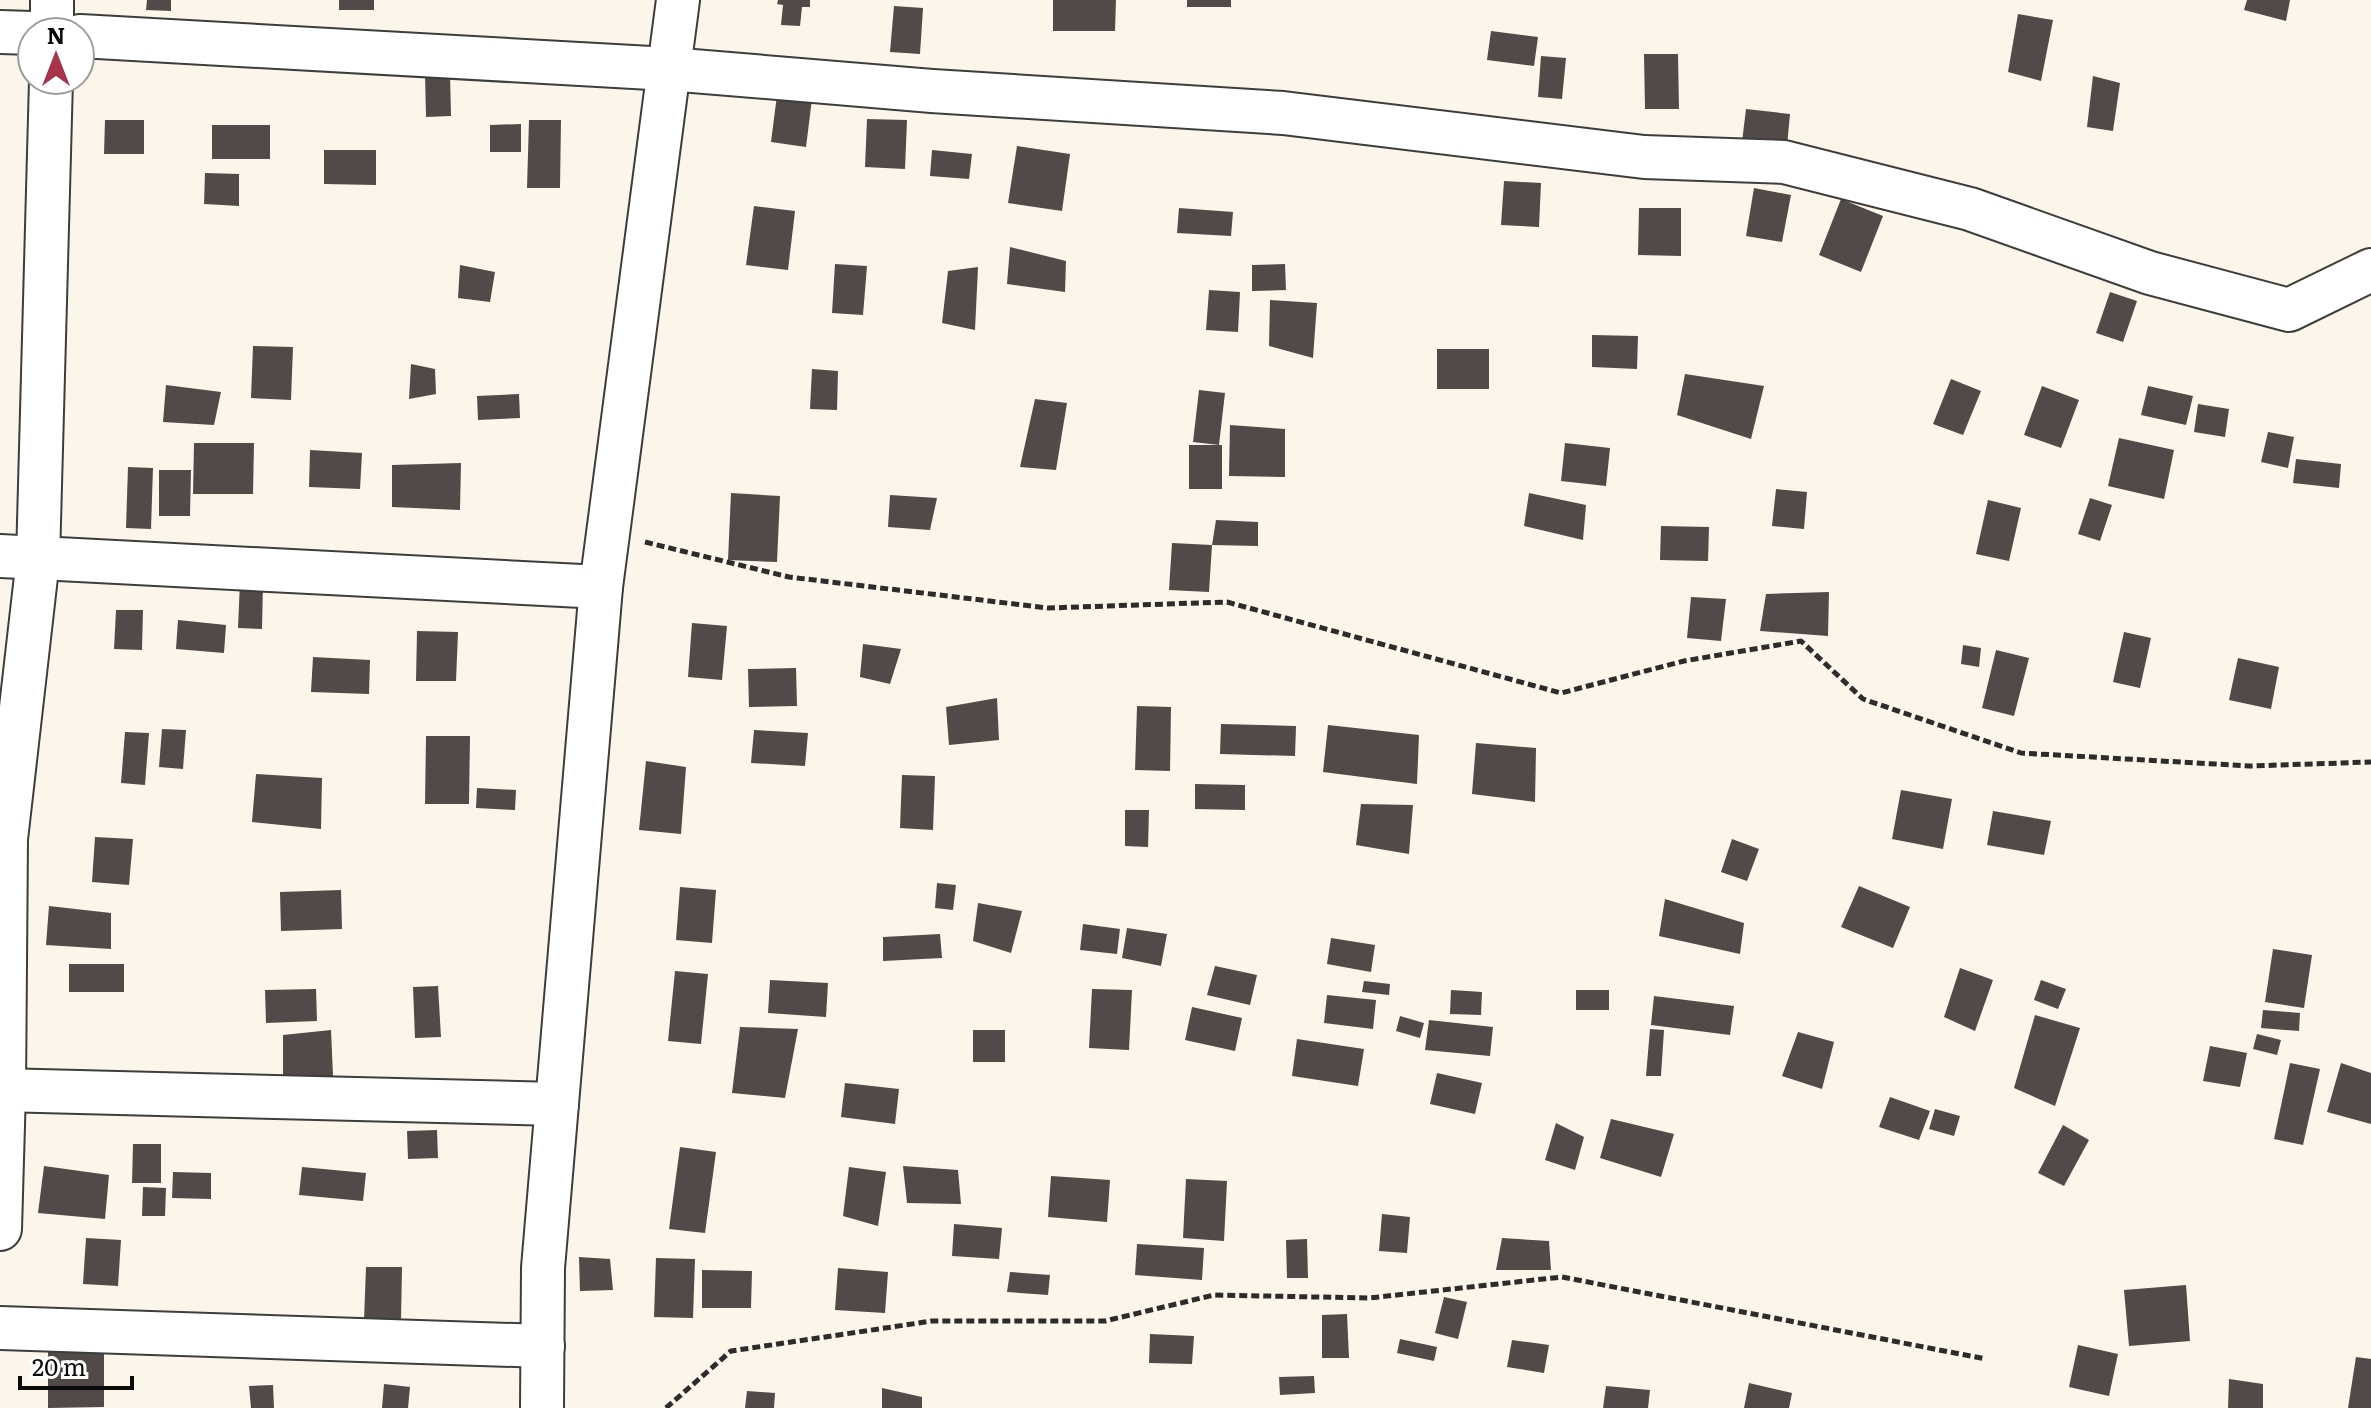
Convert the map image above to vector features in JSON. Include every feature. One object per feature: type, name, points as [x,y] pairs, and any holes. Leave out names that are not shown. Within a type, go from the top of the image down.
[{"type":"street","points":[[542,1408],[543,1268],[601,587],[678,0]]},
{"type":"street","points":[[96,37],[669,69],[932,91],[1283,113],[1644,157],[1784,162],[1970,209],[2150,273],[2289,310],[2371,270]]},
{"type":"street","points":[[0,1229],[6,839],[19,557],[50,96]]},
{"type":"street","points":[[19,557],[601,587]]},
{"type":"street","points":[[2,1090],[557,1104]]},
{"type":"street","points":[[0,1328],[543,1346]]},
{"type":"path","points":[[608,533],[789,577],[1048,608],[1227,602],[1561,693],[1684,661],[1801,641],[1863,699],[2021,753],[2250,766],[2371,762]]},
{"type":"path","points":[[666,1408],[731,1351],[808,1339],[932,1321],[1105,1321],[1214,1295],[1369,1298],[1562,1277],[1986,1359]]},
{"type":"building","points":[[147,0],[171,0],[171,11],[146,10]]},
{"type":"building","points":[[339,0],[374,0],[374,10],[339,10]]},
{"type":"building","points":[[778,0],[810,0],[810,7],[802,7],[800,26],[781,25],[783,5],[777,4]]},
{"type":"building","points":[[1053,0],[1116,0],[1115,31],[1053,31]]},
{"type":"building","points":[[1187,0],[1231,0],[1231,7],[1187,7]]},
{"type":"building","points":[[2247,0],[2290,0],[2286,21],[2244,10]]},
{"type":"building","points":[[894,6],[923,8],[920,54],[890,52]]},
{"type":"building","points":[[2018,14],[2053,20],[2041,81],[2008,72]]},
{"type":"building","points":[[1491,31],[1538,37],[1534,66],[1487,60]]},
{"type":"building","points":[[1644,54],[1678,54],[1679,109],[1645,109]]},
{"type":"building","points":[[1541,56],[1566,58],[1562,99],[1538,97]]},
{"type":"building","points":[[450,73],[451,116],[426,117],[425,74]]},
{"type":"building","points":[[2093,76],[2120,83],[2113,131],[2087,127]]},
{"type":"building","points":[[777,95],[812,99],[806,147],[771,142]]},
{"type":"building","points":[[1746,109],[1790,114],[1787,146],[1742,142]]},
{"type":"building","points":[[867,119],[907,120],[905,169],[865,167]]},
{"type":"building","points":[[105,120],[144,120],[144,154],[104,154]]},
{"type":"building","points":[[529,120],[561,120],[560,188],[527,188]]},
{"type":"building","points":[[521,124],[521,152],[490,152],[490,125]]},
{"type":"building","points":[[212,125],[270,125],[270,159],[212,159]]},
{"type":"building","points":[[1017,146],[1070,154],[1062,211],[1008,203]]},
{"type":"building","points":[[324,150],[376,150],[376,185],[324,184]]},
{"type":"building","points":[[932,150],[972,154],[969,179],[930,176]]},
{"type":"building","points":[[205,173],[239,174],[239,206],[204,204]]},
{"type":"building","points":[[1504,181],[1541,183],[1539,227],[1501,225]]},
{"type":"building","points":[[1754,188],[1791,195],[1782,242],[1746,236]]},
{"type":"building","points":[[1841,199],[1883,216],[1861,272],[1819,255]]},
{"type":"building","points":[[754,206],[795,211],[788,270],[746,265]]},
{"type":"building","points":[[1179,208],[1233,212],[1231,236],[1177,233]]},
{"type":"building","points":[[1639,208],[1681,208],[1681,256],[1638,255]]},
{"type":"building","points":[[1010,247],[1066,261],[1065,292],[1007,284]]},
{"type":"building","points":[[835,264],[867,266],[863,315],[832,313]]},
{"type":"building","points":[[1285,264],[1286,290],[1252,291],[1252,265]]},
{"type":"building","points":[[460,265],[495,272],[490,302],[458,298]]},
{"type":"building","points":[[978,267],[975,330],[942,323],[948,271]]},
{"type":"building","points":[[1209,290],[1240,292],[1238,332],[1206,330]]},
{"type":"building","points":[[2110,292],[2137,301],[2123,342],[2096,333]]},
{"type":"building","points":[[1270,300],[1317,303],[1313,358],[1269,346]]},
{"type":"building","points":[[1592,335],[1638,336],[1637,369],[1592,367]]},
{"type":"building","points":[[253,346],[293,347],[291,400],[251,398]]},
{"type":"building","points":[[1437,349],[1489,349],[1489,389],[1437,389]]},
{"type":"building","points":[[411,364],[435,369],[436,394],[409,399]]},
{"type":"building","points":[[812,369],[838,371],[837,410],[810,409]]},
{"type":"building","points":[[1685,374],[1764,386],[1751,439],[1677,415]]},
{"type":"building","points":[[1951,379],[1981,391],[1963,435],[1933,424]]},
{"type":"building","points":[[166,385],[221,392],[214,425],[163,422]]},
{"type":"building","points":[[2042,386],[2079,400],[2061,448],[2024,435]]},
{"type":"building","points":[[2148,386],[2193,396],[2186,425],[2141,415]]},
{"type":"building","points":[[1199,390],[1225,393],[1219,445],[1193,442]]},
{"type":"building","points":[[519,394],[520,418],[478,420],[477,396]]},
{"type":"building","points":[[1035,399],[1067,403],[1056,470],[1020,467]]},
{"type":"building","points":[[2198,404],[2229,409],[2225,437],[2194,432]]},
{"type":"building","points":[[1230,425],[1285,429],[1285,477],[1229,476]]},
{"type":"building","points":[[2268,432],[2294,437],[2288,468],[2261,462]]},
{"type":"building","points":[[2119,438],[2174,450],[2164,499],[2108,486]]},
{"type":"building","points":[[194,443],[254,443],[253,494],[193,494]]},
{"type":"building","points":[[1565,443],[1610,448],[1606,486],[1561,481]]},
{"type":"building","points":[[1189,445],[1222,445],[1222,489],[1189,489]]},
{"type":"building","points":[[310,450],[362,453],[360,489],[309,487]]},
{"type":"building","points":[[2296,459],[2341,464],[2339,488],[2293,483]]},
{"type":"building","points":[[461,463],[460,510],[392,507],[392,465]]},
{"type":"building","points":[[128,467],[153,468],[151,529],[126,528]]},
{"type":"building","points":[[159,470],[191,470],[190,516],[159,516]]},
{"type":"building","points":[[1776,489],[1807,492],[1804,529],[1772,526]]},
{"type":"building","points":[[731,493],[780,496],[777,562],[728,560]]},
{"type":"building","points":[[1529,493],[1586,505],[1583,540],[1524,526]]},
{"type":"building","points":[[890,495],[937,498],[930,530],[888,527]]},
{"type":"building","points":[[2090,498],[2112,505],[2100,541],[2078,534]]},
{"type":"building","points":[[1988,500],[2021,508],[2009,561],[1976,554]]},
{"type":"building","points":[[1216,520],[1258,522],[1258,546],[1212,545]]},
{"type":"building","points":[[1661,526],[1709,527],[1708,561],[1660,560]]},
{"type":"building","points":[[1172,543],[1212,545],[1209,592],[1169,590]]},
{"type":"building","points":[[240,582],[263,583],[262,629],[238,628]]},
{"type":"building","points":[[1829,592],[1828,636],[1760,631],[1766,594]]},
{"type":"building","points":[[1691,597],[1726,599],[1721,641],[1687,638]]},
{"type":"building","points":[[116,610],[143,610],[142,650],[114,649]]},
{"type":"building","points":[[178,620],[226,625],[224,653],[176,649]]},
{"type":"building","points":[[692,623],[727,626],[722,680],[688,677]]},
{"type":"building","points":[[417,631],[458,632],[456,681],[416,681]]},
{"type":"building","points":[[2124,632],[2151,638],[2140,688],[2113,682]]},
{"type":"building","points":[[863,644],[901,649],[890,684],[860,677]]},
{"type":"building","points":[[1963,645],[1981,648],[1979,667],[1961,664]]},
{"type":"building","points":[[1996,650],[2029,658],[2014,716],[1982,708]]},
{"type":"building","points":[[313,657],[370,660],[369,694],[311,692]]},
{"type":"building","points":[[2238,658],[2279,667],[2271,709],[2229,700]]},
{"type":"building","points":[[796,668],[797,706],[749,707],[748,669]]},
{"type":"building","points":[[997,698],[999,740],[949,745],[946,707]]},
{"type":"building","points":[[1137,706],[1171,707],[1170,771],[1135,770]]},
{"type":"building","points":[[1221,724],[1296,726],[1295,756],[1220,754]]},
{"type":"building","points":[[1328,725],[1419,735],[1417,784],[1323,772]]},
{"type":"building","points":[[162,729],[186,730],[183,769],[159,767]]},
{"type":"building","points":[[754,730],[808,733],[805,766],[751,763]]},
{"type":"building","points":[[125,732],[149,733],[145,785],[121,783]]},
{"type":"building","points":[[426,736],[470,736],[469,804],[425,804]]},
{"type":"building","points":[[1476,743],[1536,748],[1535,802],[1472,794]]},
{"type":"building","points":[[646,761],[686,767],[681,834],[639,830]]},
{"type":"building","points":[[256,774],[322,778],[321,829],[252,822]]},
{"type":"building","points":[[902,775],[935,776],[933,830],[900,828]]},
{"type":"building","points":[[1195,784],[1245,785],[1245,810],[1195,809]]},
{"type":"building","points":[[477,788],[516,790],[515,810],[476,808]]},
{"type":"building","points":[[1901,790],[1952,799],[1943,849],[1892,839]]},
{"type":"building","points":[[1361,804],[1413,805],[1409,854],[1356,845]]},
{"type":"building","points":[[1125,810],[1149,810],[1148,847],[1125,846]]},
{"type":"building","points":[[1993,811],[2051,821],[2044,855],[1987,845]]},
{"type":"building","points":[[95,837],[133,839],[129,885],[92,882]]},
{"type":"building","points":[[1732,839],[1759,849],[1747,881],[1721,872]]},
{"type":"building","points":[[937,883],[956,885],[953,910],[935,908]]},
{"type":"building","points":[[1859,886],[1910,907],[1893,948],[1841,927]]},
{"type":"building","points":[[680,887],[716,890],[712,943],[676,940]]},
{"type":"building","points":[[341,890],[342,929],[281,931],[280,892]]},
{"type":"building","points":[[1665,899],[1744,923],[1740,954],[1659,936]]},
{"type":"building","points":[[978,903],[1022,911],[1011,953],[973,941]]},
{"type":"building","points":[[49,906],[111,913],[111,949],[46,945]]},
{"type":"building","points":[[1083,924],[1120,929],[1117,954],[1080,950]]},
{"type":"building","points":[[1127,928],[1167,934],[1161,966],[1122,958]]},
{"type":"building","points":[[940,934],[942,958],[883,961],[883,937]]},
{"type":"building","points":[[1331,938],[1375,945],[1371,972],[1327,964]]},
{"type":"building","points":[[2273,949],[2312,955],[2304,1008],[2265,1002]]},
{"type":"building","points":[[69,964],[124,964],[124,992],[69,992]]},
{"type":"building","points":[[1215,966],[1257,975],[1250,1005],[1207,995]]},
{"type":"building","points":[[1960,968],[1993,980],[1975,1031],[1944,1017]]},
{"type":"building","points":[[675,971],[708,974],[701,1044],[668,1041]]},
{"type":"building","points":[[770,980],[828,983],[826,1017],[768,1013]]},
{"type":"building","points":[[2041,980],[2066,989],[2058,1009],[2034,1000]]},
{"type":"building","points":[[1364,981],[1390,984],[1389,995],[1362,992]]},
{"type":"building","points":[[438,986],[441,1037],[415,1038],[413,987]]},
{"type":"building","points":[[316,989],[317,1021],[266,1023],[265,990]]},
{"type":"building","points":[[1092,989],[1132,990],[1129,1050],[1089,1048]]},
{"type":"building","points":[[1451,990],[1482,992],[1481,1015],[1450,1014]]},
{"type":"building","points":[[1576,990],[1609,990],[1609,1010],[1576,1010]]},
{"type":"building","points":[[1327,995],[1376,1000],[1373,1029],[1324,1023]]},
{"type":"building","points":[[1654,996],[1734,1006],[1730,1035],[1651,1025]]},
{"type":"building","points":[[1192,1007],[1242,1018],[1235,1051],[1185,1040]]},
{"type":"building","points":[[2263,1010],[2300,1013],[2299,1031],[2261,1028]]},
{"type":"building","points":[[2035,1015],[2080,1028],[2055,1106],[2014,1088]]},
{"type":"building","points":[[1400,1016],[1424,1023],[1420,1038],[1396,1031]]},
{"type":"building","points":[[1429,1020],[1493,1027],[1490,1056],[1425,1050]]},
{"type":"building","points":[[740,1027],[798,1029],[785,1098],[732,1093]]},
{"type":"building","points":[[1650,1029],[1664,1030],[1661,1076],[1646,1076]]},
{"type":"building","points":[[331,1030],[333,1076],[283,1077],[283,1035]]},
{"type":"building","points":[[973,1030],[1005,1030],[1005,1062],[973,1062]]},
{"type":"building","points":[[1798,1032],[1834,1042],[1822,1089],[1782,1076]]},
{"type":"building","points":[[2257,1034],[2281,1040],[2277,1055],[2253,1049]]},
{"type":"building","points":[[1297,1039],[1364,1049],[1358,1086],[1292,1076]]},
{"type":"building","points":[[2210,1046],[2247,1053],[2240,1087],[2203,1081]]},
{"type":"building","points":[[2290,1063],[2320,1069],[2303,1145],[2274,1139]]},
{"type":"building","points":[[2341,1063],[2371,1073],[2371,1124],[2327,1112]]},
{"type":"building","points":[[1437,1073],[1482,1083],[1475,1114],[1430,1104]]},
{"type":"building","points":[[845,1083],[899,1089],[895,1124],[841,1117]]},
{"type":"building","points":[[1890,1097],[1930,1111],[1919,1140],[1879,1127]]},
{"type":"building","points":[[1935,1109],[1960,1116],[1954,1136],[1929,1129]]},
{"type":"building","points":[[1611,1119],[1674,1134],[1661,1177],[1600,1158]]},
{"type":"building","points":[[1556,1123],[1584,1137],[1575,1170],[1545,1160]]},
{"type":"building","points":[[2063,1125],[2089,1140],[2064,1186],[2038,1173]]},
{"type":"building","points":[[437,1130],[438,1158],[408,1159],[407,1131]]},
{"type":"building","points":[[133,1144],[161,1144],[161,1183],[132,1183]]},
{"type":"building","points":[[680,1147],[716,1152],[705,1233],[669,1229]]},
{"type":"building","points":[[44,1166],[109,1175],[105,1219],[38,1213]]},
{"type":"building","points":[[903,1166],[958,1170],[961,1204],[907,1203]]},
{"type":"building","points":[[302,1167],[366,1173],[363,1201],[299,1195]]},
{"type":"building","points":[[849,1167],[886,1172],[878,1226],[843,1216]]},
{"type":"building","points":[[173,1172],[211,1173],[211,1199],[172,1198]]},
{"type":"building","points":[[1051,1176],[1110,1180],[1107,1222],[1048,1217]]},
{"type":"building","points":[[1186,1179],[1227,1181],[1224,1241],[1183,1238]]},
{"type":"building","points":[[143,1187],[166,1188],[165,1216],[142,1216]]},
{"type":"building","points":[[1382,1214],[1410,1217],[1407,1253],[1379,1251]]},
{"type":"building","points":[[954,1224],[1002,1228],[999,1259],[952,1256]]},
{"type":"building","points":[[86,1238],[121,1240],[118,1286],[83,1284]]},
{"type":"building","points":[[1502,1238],[1549,1241],[1551,1270],[1496,1270]]},
{"type":"building","points":[[1307,1239],[1308,1278],[1287,1278],[1286,1240]]},
{"type":"building","points":[[1137,1244],[1204,1248],[1202,1280],[1135,1275]]},
{"type":"building","points":[[579,1257],[610,1259],[613,1290],[580,1291]]},
{"type":"building","points":[[656,1258],[695,1259],[693,1318],[654,1317]]},
{"type":"building","points":[[366,1267],[402,1267],[401,1320],[364,1321]]},
{"type":"building","points":[[838,1268],[888,1272],[885,1313],[835,1310]]},
{"type":"building","points":[[702,1270],[752,1271],[751,1308],[702,1308]]},
{"type":"building","points":[[1010,1272],[1050,1275],[1048,1295],[1007,1292]]},
{"type":"building","points":[[2186,1285],[2190,1341],[2129,1346],[2124,1290]]},
{"type":"building","points":[[1444,1297],[1467,1302],[1458,1339],[1435,1333]]},
{"type":"building","points":[[1347,1314],[1349,1358],[1322,1358],[1322,1315]]},
{"type":"building","points":[[1150,1334],[1194,1336],[1192,1364],[1149,1363]]},
{"type":"building","points":[[1400,1339],[1437,1347],[1434,1361],[1397,1353]]},
{"type":"building","points":[[1512,1340],[1549,1345],[1544,1373],[1507,1367]]},
{"type":"building","points":[[2078,1345],[2118,1354],[2109,1396],[2069,1387]]},
{"type":"building","points":[[104,1347],[104,1407],[48,1408],[48,1348]]},
{"type":"building","points":[[2356,1357],[2371,1359],[2371,1408],[2348,1408]]},
{"type":"building","points":[[1314,1376],[1315,1393],[1280,1395],[1279,1377]]},
{"type":"building","points":[[2229,1379],[2263,1384],[2263,1408],[2228,1408]]},
{"type":"building","points":[[1749,1383],[1792,1393],[1789,1408],[1744,1408]]},
{"type":"building","points":[[384,1384],[410,1387],[408,1408],[382,1408]]},
{"type":"building","points":[[273,1385],[274,1408],[251,1408],[249,1386]]},
{"type":"building","points":[[1606,1386],[1650,1390],[1648,1408],[1603,1408]]},
{"type":"building","points":[[882,1388],[922,1397],[922,1408],[882,1408]]},
{"type":"building","points":[[747,1391],[775,1393],[774,1408],[745,1408]]}]
